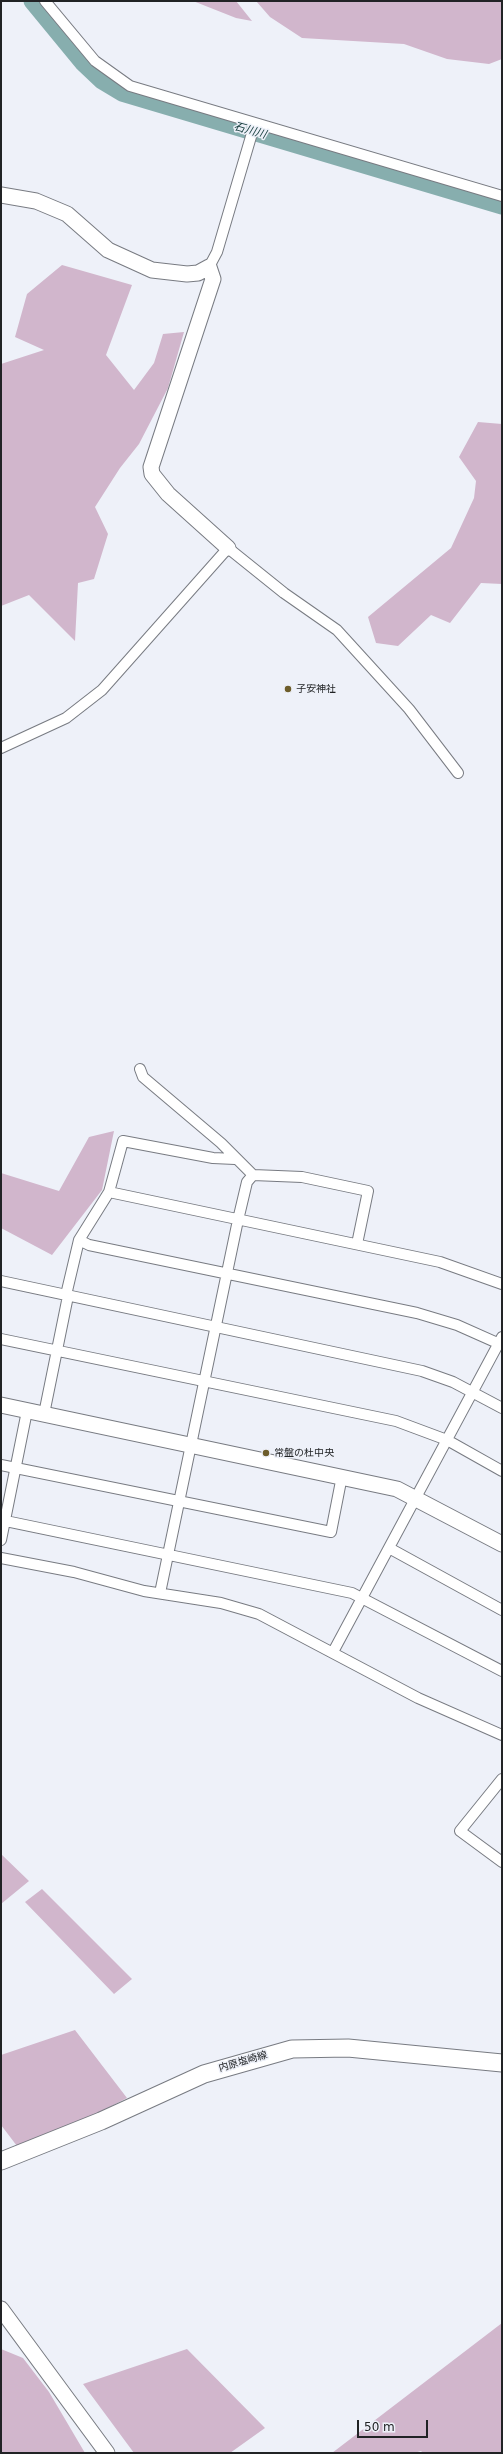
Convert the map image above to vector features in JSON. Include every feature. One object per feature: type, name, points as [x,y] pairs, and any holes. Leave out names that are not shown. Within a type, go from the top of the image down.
[{"type":"main road","name":"内原塩崎線","points":[[1,2161],[101,2121],[204,2074],[292,2049],[348,2048],[502,2063]]},
{"type":"street","points":[[45,1],[95,61],[130,86],[253,129],[502,196]]},
{"type":"street","points":[[1,196],[36,202],[67,214],[108,250],[152,270],[187,274],[198,273],[209,267],[217,252],[253,129]]},
{"type":"street","points":[[209,267],[213,279],[151,467],[152,474],[168,494],[228,548],[284,593],[337,630],[409,709],[458,773]]},
{"type":"street","points":[[1,748],[66,718],[102,690],[228,548]]},
{"type":"street","points":[[140,1069],[143,1077],[221,1142],[235,1159],[253,1175],[302,1177],[368,1191],[357,1244]]},
{"type":"street","points":[[44,1414],[79,1240],[109,1192],[123,1141],[213,1158],[235,1159]]},
{"type":"street","points":[[160,1593],[238,1220],[247,1182],[253,1175]]},
{"type":"street","points":[[109,1192],[440,1262],[501,1281]]},
{"type":"street","points":[[79,1240],[90,1244],[417,1313],[457,1325],[501,1342],[472,1392],[333,1652]]},
{"type":"street","points":[[1,1281],[422,1371],[472,1392],[502,1408]]},
{"type":"street","points":[[1,1339],[396,1421],[447,1440],[502,1471]]},
{"type":"street","points":[[1,1405],[342,1476],[397,1489],[502,1544]]},
{"type":"street","points":[[1,1540],[3,1521],[28,1411]]},
{"type":"street","points":[[1,1465],[331,1532],[342,1476]]},
{"type":"street","points":[[3,1521],[352,1593],[502,1672]]},
{"type":"street","points":[[389,1548],[502,1610]]},
{"type":"street","points":[[1,1558],[74,1572],[160,1593],[221,1603],[259,1614],[418,1698],[502,1735]]},
{"type":"street","points":[[502,1780],[498,1792],[460,1831],[502,1862]]},
{"type":"street","points":[[1,2309],[107,2453]]},
{"type":"shaded area","points":[[193,1],[236,1],[252,21],[236,18]]},
{"type":"shaded area","points":[[256,1],[502,1],[502,59],[489,64],[447,59],[404,44],[302,38],[270,17]]},
{"type":"shaded area","points":[[62,265],[132,285],[106,355],[134,390],[154,363],[163,334],[184,332],[168,388],[139,444],[120,468],[95,507],[108,534],[94,579],[78,583],[75,641],[29,595],[1,606],[1,364],[44,350],[15,337],[27,294]]},
{"type":"shaded area","points":[[478,422],[502,424],[502,584],[481,583],[450,623],[431,615],[398,646],[376,643],[368,617],[451,548],[474,498],[476,481],[459,457]]},
{"type":"shaded area","points":[[114,1131],[102,1190],[52,1255],[1,1228],[1,1173],[59,1191],[89,1137]]},
{"type":"shaded area","points":[[1,1854],[29,1881],[1,1904]]},
{"type":"shaded area","points":[[42,1889],[132,1979],[114,1994],[25,1902]]},
{"type":"shaded area","points":[[75,2030],[127,2098],[46,2140],[17,2146],[1,2125],[1,2055]]},
{"type":"shaded area","points":[[502,2323],[502,2453],[423,2453],[421,2451],[414,2453],[332,2453]]},
{"type":"shaded area","points":[[1,2349],[23,2358],[49,2392],[85,2453],[1,2453]]},
{"type":"shaded area","points":[[187,2349],[265,2428],[230,2453],[134,2453],[83,2384]]},
{"type":"waterway","name":"石川川","points":[[32,1],[83,63],[102,81],[122,93],[502,206]]},
{"type":"place","name":"子安神社","points":[[288,689]]},
{"type":"place","name":"常盤の杜中央","points":[[266,1453]]}]
